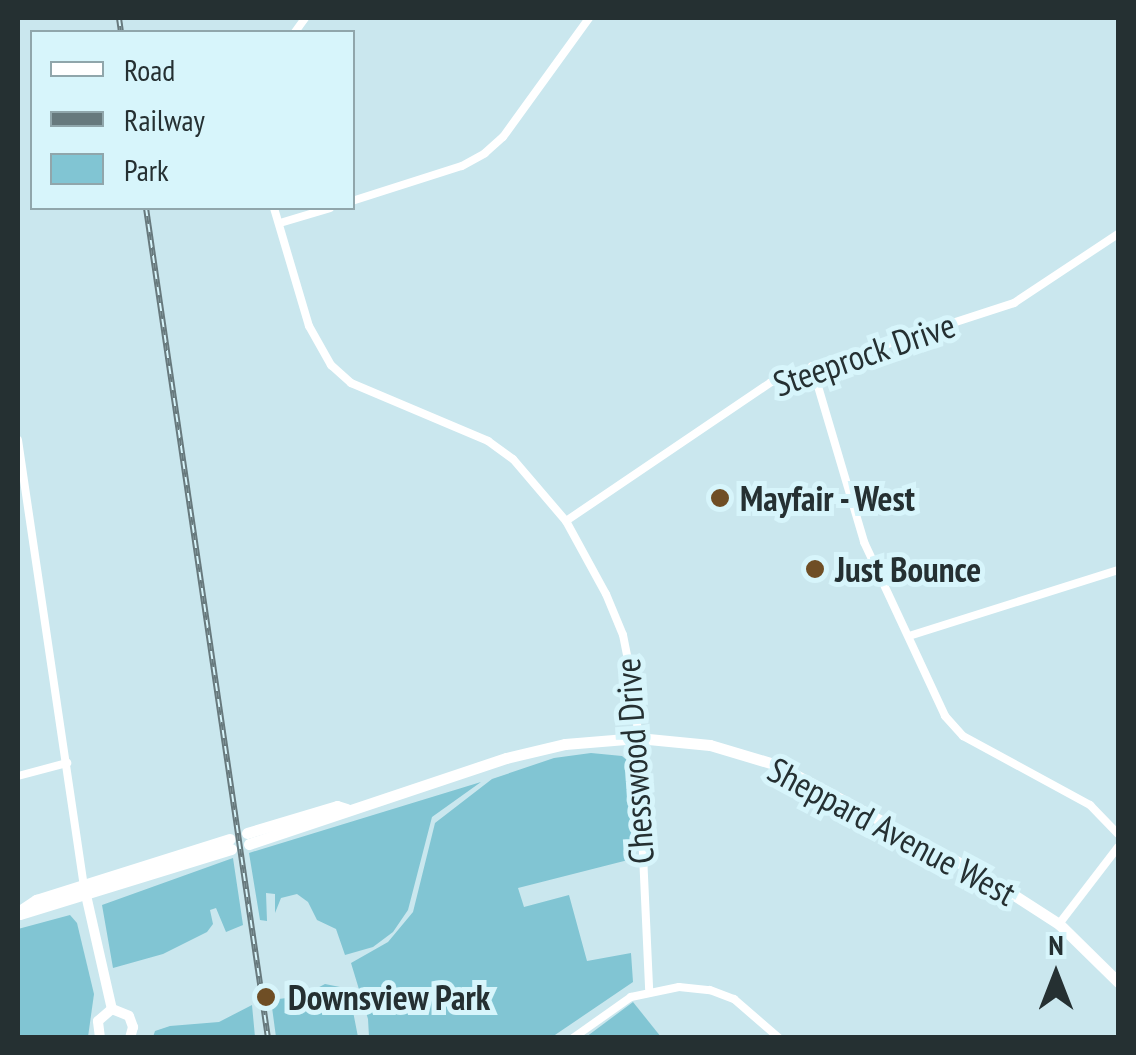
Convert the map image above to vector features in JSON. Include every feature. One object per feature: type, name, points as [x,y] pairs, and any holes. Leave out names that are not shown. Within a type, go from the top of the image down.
[{"type":"main road","name":"Sheppard Avenue West","points":[[248,838],[506,758],[584,742],[638,738],[710,745],[777,765],[986,878],[1059,924],[1118,982]]},
{"type":"main road","points":[[18,913],[230,844]]},
{"type":"street","points":[[355,199],[462,166],[484,154],[503,137],[589,18]]},
{"type":"street","name":"Chesswood Drive","points":[[275,210],[309,326],[331,366],[351,383],[494,444],[523,468],[566,521],[623,635],[638,738],[649,992]]},
{"type":"street","points":[[280,224],[324,210]]},
{"type":"street","name":"Steeprock Drive","points":[[566,521],[760,388],[812,366],[1014,303],[1118,234]]},
{"type":"street","points":[[812,366],[864,542],[936,700],[955,730],[1090,805],[1118,834]]},
{"type":"street","points":[[18,440],[85,890],[112,1009]]},
{"type":"street","points":[[20,532],[32,530]]},
{"type":"street","points":[[909,636],[1118,570]]},
{"type":"street","points":[[18,776],[67,763]]},
{"type":"street","points":[[1059,924],[1118,848]]},
{"type":"street","points":[[573,1038],[615,1006],[649,992],[680,987],[719,993],[750,1010],[780,1038]]},
{"type":"street","points":[[100,1038],[98,1021],[112,1009]]},
{"type":"street","points":[[112,1009],[129,1016],[133,1027],[130,1038]]},
{"type":"green space","points":[[591,753],[622,756],[628,761],[632,859],[518,888],[524,907],[569,895],[587,961],[631,953],[633,982],[552,1037],[369,1037],[368,1019],[351,963],[388,942],[413,912],[435,823],[492,779],[554,758]]},
{"type":"green space","points":[[481,782],[432,817],[408,910],[393,932],[373,947],[345,955],[336,929],[317,920],[308,902],[297,894],[281,898],[275,913],[275,894],[266,893],[267,921],[260,920],[249,853]]},
{"type":"green space","points":[[233,858],[243,925],[226,932],[216,908],[210,910],[213,924],[207,932],[163,954],[113,968],[102,905]]},
{"type":"green space","points":[[70,915],[77,923],[94,994],[88,1037],[18,1037],[18,929]]},
{"type":"green space","points":[[325,984],[340,987],[350,996],[358,1037],[276,1037],[271,1000],[302,996]]},
{"type":"green space","points":[[633,1002],[661,1037],[586,1037]]},
{"type":"green space","points":[[252,1005],[255,1037],[153,1037],[155,1031],[170,1026],[219,1022]]},
{"type":"railway","points":[[119,18],[121,30]]},
{"type":"railway","points":[[146,210],[268,1038]]},
{"type":"place","name":"Mayfair - West","points":[[720,498]]},
{"type":"place","name":"Just Bounce","points":[[815,569]]},
{"type":"place","name":"Downsview Park","points":[[266,997]]}]
